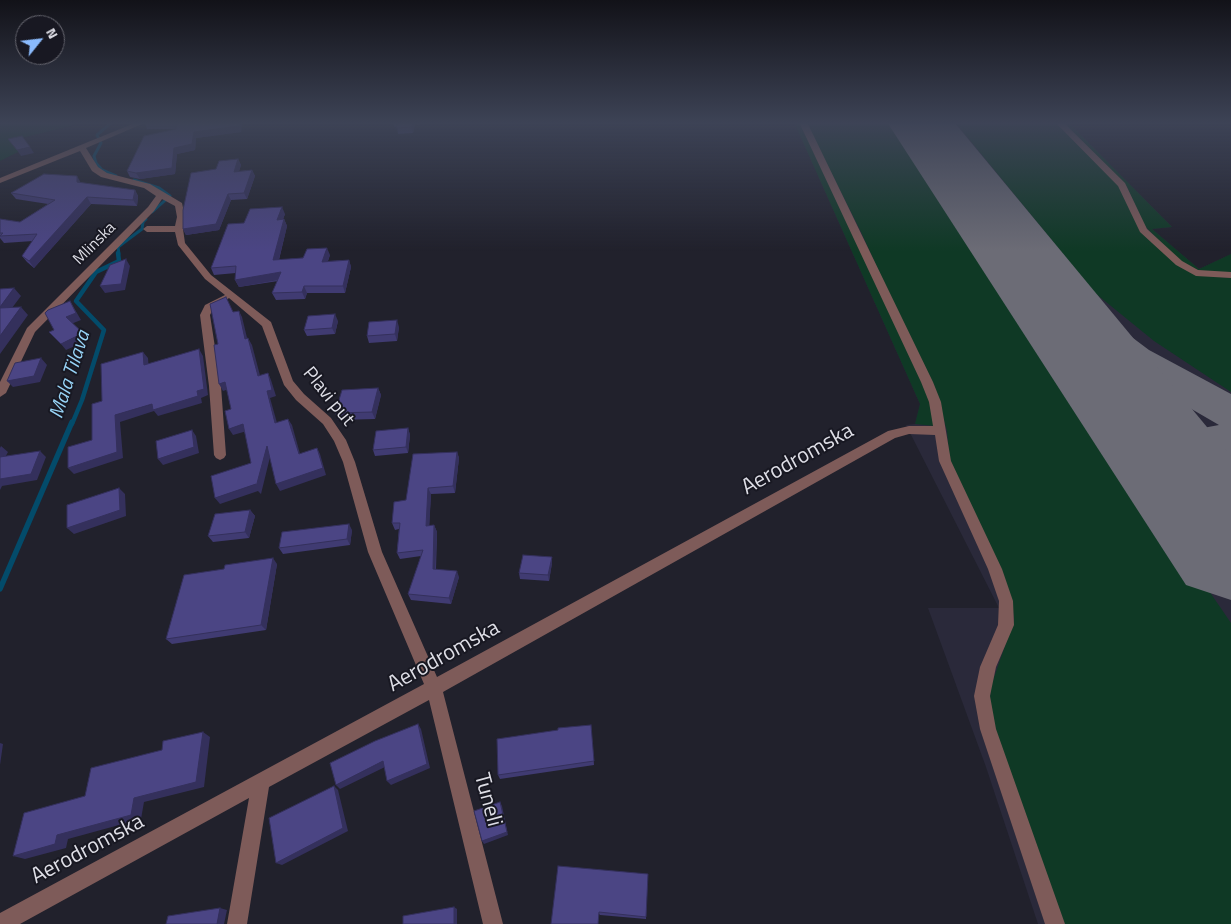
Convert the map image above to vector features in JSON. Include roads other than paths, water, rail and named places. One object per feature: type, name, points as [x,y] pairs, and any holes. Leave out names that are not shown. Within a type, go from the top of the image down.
[{"type":"street","points":[[0,181],[39,165]]},
{"type":"street","points":[[91,165],[100,172],[147,186],[166,198]]},
{"type":"street","points":[[824,165],[927,382],[935,402],[945,462],[995,569],[1006,601],[1006,625],[988,667],[982,696],[988,729],[1055,924]]},
{"type":"street","points":[[1101,165],[1122,186],[1143,230],[1179,263],[1196,273],[1231,275]]},
{"type":"street","name":"Plavi put","points":[[166,198],[178,205],[181,217],[178,229],[181,243],[208,277],[267,324],[288,382],[300,397],[327,421],[340,440],[349,462],[375,552],[434,688]]},
{"type":"street","name":"Mlinska","points":[[0,394],[31,330],[151,209],[166,198]]},
{"type":"street","points":[[147,228],[178,229]]},
{"type":"street","points":[[220,455],[205,315],[209,307],[230,294]]},
{"type":"street","name":"Aerodromska","points":[[0,924],[434,688],[892,434],[909,430],[941,430]]},
{"type":"street","name":"Tuneli","points":[[434,688],[493,924]]},
{"type":"street","points":[[237,924],[261,782]]},
{"type":"waterway","name":"Mala Tilava","points":[[98,165],[102,170],[116,176]]},
{"type":"waterway","name":"Mala Tilava","points":[[134,180],[159,188],[170,196],[152,212]]},
{"type":"waterway","name":"Mala Tilava","points":[[119,254],[118,247],[142,229],[143,222],[146,219]]},
{"type":"waterway","name":"Mala Tilava","points":[[72,424],[82,400],[104,330],[76,301],[96,272],[119,261],[118,253]]},
{"type":"waterway","name":"Mala Tilava","points":[[0,589],[72,422]]}]
